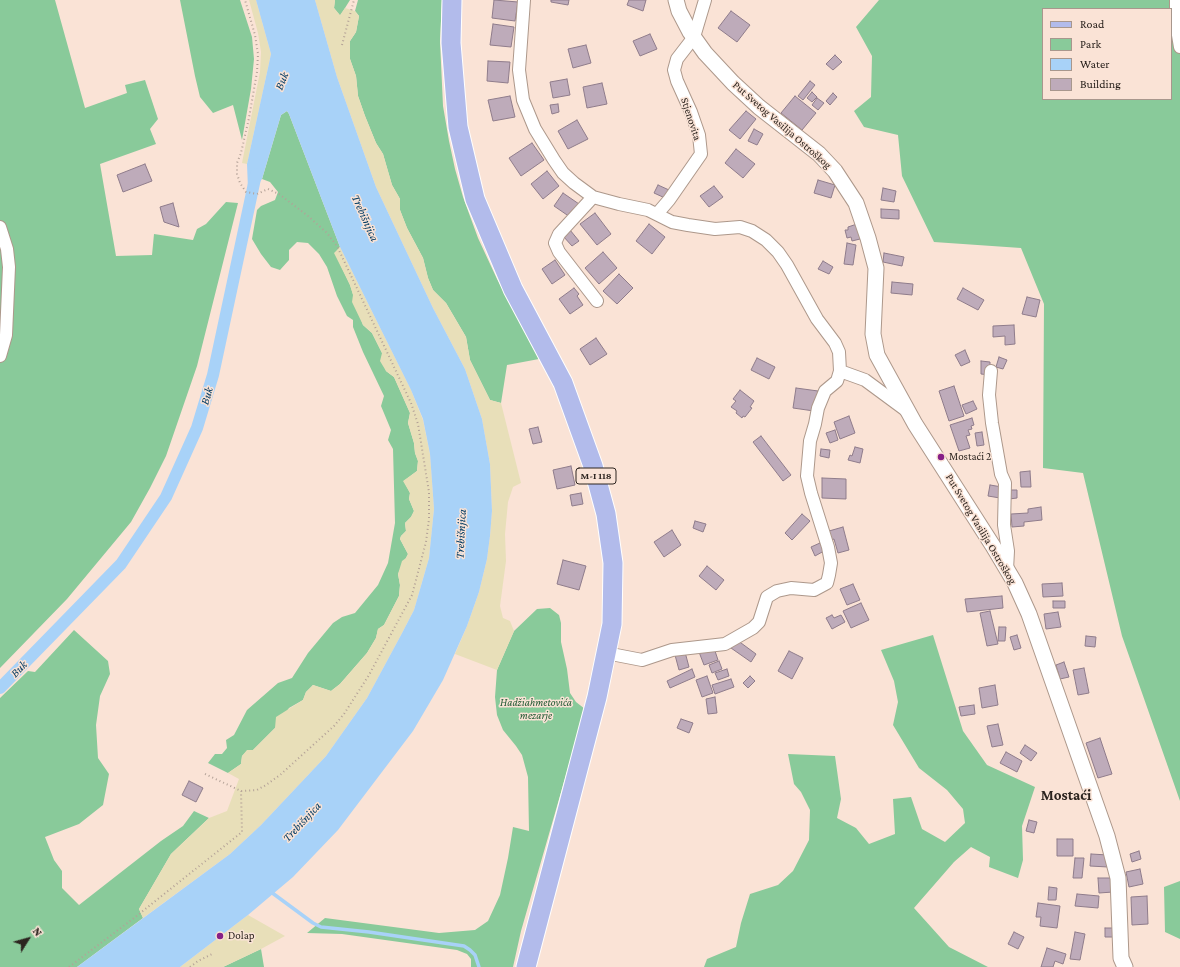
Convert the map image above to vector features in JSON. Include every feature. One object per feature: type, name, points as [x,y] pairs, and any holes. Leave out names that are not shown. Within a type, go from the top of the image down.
[{"type":"main road","name":"M-I 118","points":[[452,0],[451,43],[458,127],[475,199],[513,289],[563,383],[594,466],[606,514],[612,563],[612,624],[606,653],[526,967]]},
{"type":"street","points":[[524,0],[519,70],[523,100],[528,114],[544,145],[563,173],[593,197],[648,210],[672,222],[715,228],[740,228],[752,230],[766,240],[778,252],[817,319],[835,343],[839,352],[840,371],[837,381],[825,391],[818,408],[810,441],[807,476],[828,547],[831,563],[827,583],[814,590],[791,588],[777,591],[767,596],[758,622],[753,628],[725,644],[672,650],[642,660],[606,653]]},
{"type":"street","name":"Put Svetog Vasilija Ostroškog","points":[[676,0],[679,12],[694,38],[705,52],[733,83],[760,107],[819,154],[835,171],[856,203],[876,268],[873,334],[877,355],[908,411],[1015,583],[1028,614],[1107,836],[1118,878],[1121,958],[1125,967]]},
{"type":"street","name":"Stjenovita","points":[[657,214],[669,200],[701,154],[699,135],[674,70],[677,59],[694,38],[705,0]]},
{"type":"street","points":[[1176,0],[1176,23],[1180,47]]},
{"type":"street","points":[[593,197],[559,234],[555,243],[559,252],[597,301]]},
{"type":"street","points":[[0,228],[4,236],[9,267],[6,335],[0,356]]},
{"type":"street","points":[[840,371],[865,380],[908,411]]},
{"type":"street","points":[[991,371],[989,395],[992,423],[1001,474],[1005,483],[1004,525],[1008,551],[1007,570]]},
{"type":"path","points":[[205,774],[240,791],[257,790],[280,775],[334,726],[344,714],[369,675],[412,595],[426,542],[429,519],[429,492],[418,424],[401,380],[341,253],[327,233],[294,204],[268,189],[258,194],[246,192],[240,183],[237,174],[237,164],[249,118],[257,72],[258,54],[246,0]]},
{"type":"path","points":[[342,45],[354,0]]},
{"type":"path","points":[[69,967],[134,918],[242,832],[240,791]]},
{"type":"path","points":[[190,967],[214,953]]},
{"type":"green space","points":[[0,0],[55,0],[85,108],[127,93],[125,85],[145,80],[158,119],[150,129],[156,144],[100,164],[116,256],[152,255],[154,234],[193,240],[197,229],[206,224],[226,202],[238,203],[197,366],[166,456],[150,488],[131,522],[67,599],[0,668]]},
{"type":"green space","points":[[180,0],[240,0],[252,37],[254,59],[251,89],[242,140],[233,105],[213,113],[200,97]]},
{"type":"green space","points":[[335,0],[350,0],[340,16],[334,8]]},
{"type":"green space","points":[[358,0],[442,0],[440,41],[443,106],[455,169],[463,197],[478,238],[497,279],[539,359],[507,365],[501,403],[490,400],[470,360],[466,337],[446,303],[433,290],[423,258],[407,228],[400,210],[400,199],[392,185],[383,154],[376,143],[365,116],[358,96],[356,76],[350,59],[350,41],[356,32],[359,16],[355,11]]},
{"type":"green space","points":[[879,0],[1180,0],[1180,801],[1122,636],[1083,473],[1043,468],[1044,304],[1021,248],[934,242],[902,176],[898,135],[864,127],[854,111],[871,97],[872,56],[856,27]]},
{"type":"green space","points":[[287,111],[340,247],[335,253],[350,285],[363,325],[372,333],[382,353],[386,371],[394,377],[410,413],[408,423],[418,461],[417,471],[404,481],[410,493],[409,499],[414,511],[405,523],[406,531],[400,539],[408,554],[398,574],[400,585],[399,596],[384,625],[378,629],[376,638],[367,653],[340,684],[331,691],[313,685],[306,692],[303,700],[289,708],[275,728],[253,750],[247,751],[242,756],[241,764],[228,773],[208,763],[215,754],[222,754],[227,748],[226,740],[234,735],[247,710],[278,683],[292,678],[308,653],[333,623],[342,617],[355,613],[378,585],[388,563],[395,523],[393,449],[388,440],[391,430],[381,406],[384,396],[363,352],[353,327],[353,320],[347,316],[337,296],[327,267],[319,254],[308,243],[297,242],[289,250],[289,260],[280,270],[271,267],[252,239],[257,210],[261,206],[275,200],[278,192],[270,182],[262,179],[281,115]]},
{"type":"green space","name":"Hadžiahmetovića mezarje","points":[[550,608],[559,615],[561,623],[561,642],[567,669],[570,693],[576,702],[585,709],[521,931],[513,967],[471,967],[471,959],[467,954],[457,950],[342,934],[307,933],[325,918],[439,933],[475,930],[488,921],[500,895],[513,827],[529,831],[528,777],[522,755],[503,730],[497,715],[495,697],[497,670],[514,631],[537,609]]},
{"type":"green space","points":[[74,630],[108,661],[110,674],[100,696],[96,725],[98,758],[109,774],[103,805],[79,824],[45,837],[54,860],[62,871],[62,888],[79,905],[161,841],[183,826],[194,811],[209,818],[171,854],[139,909],[143,918],[77,967],[0,967],[0,698],[28,671],[35,672]]},
{"type":"green space","points":[[933,635],[963,731],[987,765],[1035,787],[1022,826],[1023,860],[1018,878],[989,867],[990,857],[971,847],[954,862],[914,908],[949,947],[988,967],[704,967],[707,959],[736,947],[741,923],[750,894],[778,885],[793,871],[809,840],[810,810],[801,792],[794,784],[788,754],[835,756],[841,799],[837,818],[856,828],[869,844],[895,834],[893,799],[911,797],[922,829],[945,842],[965,823],[963,809],[947,790],[919,768],[893,725],[898,702],[894,681],[881,650]]},
{"type":"green space","points":[[1180,881],[1180,939],[1165,932],[1164,887]]},
{"type":"green space","points":[[261,949],[264,967],[223,967]]},
{"type":"sand","points":[[249,0],[256,0],[271,54],[247,164],[242,163],[260,72],[261,52],[258,33]]},
{"type":"sand","points":[[315,0],[335,0],[334,8],[340,15],[345,8],[355,11],[359,16],[356,32],[350,41],[350,59],[356,76],[358,96],[365,116],[376,143],[383,154],[392,185],[400,199],[400,210],[407,228],[423,258],[433,290],[446,303],[466,337],[470,360],[490,400],[501,403],[521,483],[513,487],[508,502],[505,534],[506,561],[500,606],[503,618],[510,621],[514,631],[497,670],[455,654],[479,592],[487,559],[490,536],[492,511],[490,464],[482,419],[465,369],[433,308],[376,187],[337,77]]},
{"type":"sand","points":[[340,247],[411,390],[423,420],[430,454],[434,509],[429,558],[414,610],[367,698],[326,756],[261,825],[230,854],[143,918],[139,909],[171,854],[209,818],[227,811],[239,779],[228,773],[241,764],[242,756],[247,750],[253,750],[275,728],[276,717],[303,700],[306,692],[313,685],[331,691],[340,684],[367,653],[376,638],[378,629],[384,625],[399,596],[400,585],[398,574],[402,561],[408,554],[400,539],[406,531],[405,523],[414,511],[409,499],[410,493],[403,481],[417,471],[418,461],[408,423],[410,413],[394,377],[386,371],[380,361],[382,353],[372,333],[363,325],[352,302],[353,295],[350,285],[334,253]]},
{"type":"sand","points":[[248,915],[285,936],[223,967],[180,967]]},
{"type":"water","name":"Trebišnjica","points":[[256,0],[315,0],[337,77],[376,187],[433,308],[465,369],[482,419],[490,464],[492,511],[487,559],[479,592],[467,626],[443,680],[413,731],[338,830],[293,877],[248,915],[180,967],[77,967],[230,854],[261,825],[326,756],[367,698],[401,635],[414,610],[429,558],[434,509],[430,454],[423,419],[411,390],[340,247],[287,111],[281,115],[262,179],[254,190],[248,189],[247,164],[271,54]]},
{"type":"building","points":[[494,0],[518,2],[515,21],[492,18]]},
{"type":"building","points":[[551,0],[569,0],[568,5],[551,2]]},
{"type":"building","points":[[629,0],[646,0],[643,11],[627,5]]},
{"type":"building","points":[[731,11],[750,25],[737,42],[718,28]]},
{"type":"building","points":[[493,24],[514,27],[511,47],[490,45]]},
{"type":"building","points":[[650,34],[657,49],[640,56],[633,41]]},
{"type":"building","points":[[586,45],[591,63],[573,68],[568,49]]},
{"type":"building","points":[[835,55],[842,62],[833,70],[826,64]]},
{"type":"building","points":[[488,61],[510,62],[508,83],[487,81]]},
{"type":"building","points":[[567,79],[570,95],[553,98],[550,82]]},
{"type":"building","points":[[810,81],[815,85],[803,100],[798,96]]},
{"type":"building","points":[[602,83],[607,104],[587,108],[583,87]]},
{"type":"building","points":[[812,92],[817,97],[812,102],[807,98]]},
{"type":"building","points":[[833,93],[837,97],[830,105],[826,101]]},
{"type":"building","points":[[510,96],[515,117],[493,121],[488,100]]},
{"type":"building","points":[[795,96],[816,113],[802,130],[781,113]]},
{"type":"building","points":[[817,98],[824,103],[818,110],[812,105]]},
{"type":"building","points":[[558,104],[559,112],[552,114],[550,105]]},
{"type":"building","points":[[746,111],[756,119],[740,139],[729,130]]},
{"type":"building","points":[[577,120],[588,139],[568,149],[558,131]]},
{"type":"building","points":[[754,129],[763,134],[757,145],[748,141]]},
{"type":"building","points":[[532,143],[544,160],[521,176],[509,158]]},
{"type":"building","points":[[736,149],[755,164],[743,178],[725,163]]},
{"type":"building","points":[[145,164],[152,181],[123,192],[117,175]]},
{"type":"building","points":[[547,171],[559,186],[543,199],[531,184]]},
{"type":"building","points":[[818,180],[835,185],[831,198],[814,193]]},
{"type":"building","points":[[658,185],[669,190],[665,198],[654,193]]},
{"type":"building","points":[[714,186],[723,197],[709,207],[700,196]]},
{"type":"building","points":[[883,188],[896,191],[894,202],[881,200]]},
{"type":"building","points":[[563,193],[579,204],[570,217],[554,206]]},
{"type":"building","points":[[173,203],[179,227],[164,222],[160,207]]},
{"type":"building","points":[[881,209],[899,210],[899,219],[881,218]]},
{"type":"building","points":[[595,213],[611,234],[597,245],[580,224]]},
{"type":"building","points":[[649,224],[665,237],[652,254],[636,241]]},
{"type":"building","points":[[857,224],[860,239],[852,241],[851,237],[847,238],[845,230],[848,230],[848,227]]},
{"type":"building","points":[[570,230],[579,241],[572,246],[563,236]]},
{"type":"building","points":[[847,243],[856,245],[853,265],[844,264]]},
{"type":"building","points":[[603,252],[617,268],[599,284],[585,268]]},
{"type":"building","points":[[884,253],[904,257],[902,266],[883,262]]},
{"type":"building","points":[[555,260],[565,275],[552,284],[542,269]]},
{"type":"building","points":[[823,261],[833,267],[829,274],[818,269]]},
{"type":"building","points":[[619,274],[633,288],[617,304],[603,291]]},
{"type":"building","points":[[892,282],[913,284],[912,295],[891,293]]},
{"type":"building","points":[[574,288],[579,294],[577,296],[583,305],[570,314],[559,299]]},
{"type":"building","points":[[963,288],[984,300],[978,310],[957,299]]},
{"type":"building","points":[[1027,297],[1040,300],[1036,317],[1022,314]]},
{"type":"building","points":[[1014,325],[1015,344],[1005,345],[1005,336],[993,337],[993,326]]},
{"type":"building","points":[[596,338],[607,354],[590,365],[580,349]]},
{"type":"building","points":[[965,350],[970,362],[961,366],[955,355]]},
{"type":"building","points":[[999,357],[1007,360],[1003,369],[996,367]]},
{"type":"building","points":[[757,358],[775,367],[769,379],[751,370]]},
{"type":"building","points":[[981,361],[990,362],[990,375],[981,374]]},
{"type":"building","points":[[954,386],[964,416],[949,421],[939,391]]},
{"type":"building","points":[[796,388],[818,391],[814,411],[793,408]]},
{"type":"building","points":[[740,390],[754,401],[750,407],[752,408],[745,417],[743,416],[742,418],[736,413],[737,411],[731,407],[736,401],[733,399]]},
{"type":"building","points":[[973,401],[977,409],[966,414],[962,405]]},
{"type":"building","points":[[849,416],[855,433],[840,439],[834,422]]},
{"type":"building","points":[[972,418],[974,425],[971,426],[972,429],[968,430],[970,435],[966,436],[970,448],[959,451],[950,425]]},
{"type":"building","points":[[538,427],[542,442],[533,444],[529,429]]},
{"type":"building","points":[[835,430],[838,440],[830,443],[826,433]]},
{"type":"building","points":[[982,432],[984,445],[977,446],[975,433]]},
{"type":"building","points":[[761,436],[791,475],[783,481],[753,442]]},
{"type":"building","points":[[855,447],[863,449],[860,463],[848,460],[850,455],[852,456]]},
{"type":"building","points":[[821,449],[830,450],[829,458],[820,456]]},
{"type":"building","points":[[571,466],[575,485],[557,489],[553,470]]},
{"type":"building","points":[[1030,471],[1031,487],[1021,487],[1020,472]]},
{"type":"building","points":[[822,478],[846,479],[846,499],[822,498]]},
{"type":"building","points":[[990,485],[1002,487],[1000,498],[988,496]]},
{"type":"building","points":[[1009,490],[1017,490],[1017,498],[1009,499]]},
{"type":"building","points":[[581,493],[583,504],[572,506],[570,495]]},
{"type":"building","points":[[1041,507],[1042,520],[1024,522],[1024,526],[1012,527],[1011,514],[1028,513],[1028,509]]},
{"type":"building","points":[[802,514],[810,521],[792,540],[785,533]]},
{"type":"building","points":[[695,521],[706,524],[703,532],[693,528]]},
{"type":"building","points":[[843,527],[849,550],[838,553],[834,539],[831,540],[829,531]]},
{"type":"building","points":[[672,530],[681,545],[664,557],[654,542]]},
{"type":"building","points":[[820,543],[824,551],[815,556],[811,547]]},
{"type":"building","points":[[563,560],[586,566],[579,590],[557,584]]},
{"type":"building","points":[[707,566],[724,580],[716,590],[699,576]]},
{"type":"building","points":[[1062,583],[1063,596],[1043,597],[1042,584]]},
{"type":"building","points":[[853,584],[860,600],[847,605],[840,589]]},
{"type":"building","points":[[1002,596],[1003,608],[967,612],[965,599]]},
{"type":"building","points":[[1053,601],[1065,601],[1065,608],[1053,608]]},
{"type":"building","points":[[861,603],[869,620],[851,628],[843,611]]},
{"type":"building","points":[[990,611],[998,644],[987,646],[980,613]]},
{"type":"building","points":[[1058,612],[1061,627],[1046,629],[1044,614]]},
{"type":"building","points":[[832,615],[834,618],[841,615],[845,622],[832,629],[826,618]]},
{"type":"building","points":[[999,627],[1006,627],[1005,641],[998,641]]},
{"type":"building","points":[[1017,635],[1021,648],[1014,650],[1010,637]]},
{"type":"building","points":[[1086,636],[1096,637],[1095,647],[1085,646]]},
{"type":"building","points":[[737,640],[756,654],[751,662],[731,648]]},
{"type":"building","points":[[714,648],[718,660],[704,665],[699,652]]},
{"type":"building","points":[[789,651],[803,658],[792,679],[778,671]]},
{"type":"building","points":[[685,652],[689,667],[679,670],[675,655]]},
{"type":"building","points":[[719,661],[722,669],[712,673],[709,665]]},
{"type":"building","points":[[1064,662],[1069,677],[1060,679],[1056,665]]},
{"type":"building","points":[[1084,668],[1089,693],[1078,695],[1073,670]]},
{"type":"building","points":[[692,669],[695,677],[670,688],[667,681]]},
{"type":"building","points":[[727,669],[729,676],[718,680],[715,673]]},
{"type":"building","points":[[707,676],[713,693],[702,697],[696,680]]},
{"type":"building","points":[[750,676],[755,681],[748,688],[743,683]]},
{"type":"building","points":[[731,679],[734,687],[715,694],[712,685]]},
{"type":"building","points":[[995,685],[998,705],[982,708],[979,688]]},
{"type":"building","points":[[715,697],[717,713],[708,714],[706,699]]},
{"type":"building","points":[[974,705],[975,714],[961,716],[959,707]]},
{"type":"building","points":[[681,719],[693,723],[689,733],[677,728]]},
{"type":"building","points":[[998,724],[1003,745],[992,747],[987,726]]},
{"type":"building","points":[[1100,738],[1112,774],[1098,778],[1086,743]]},
{"type":"building","points":[[1025,745],[1037,753],[1031,761],[1020,753]]},
{"type":"building","points":[[1006,752],[1022,761],[1017,772],[1000,763]]},
{"type":"building","points":[[189,781],[203,788],[196,802],[182,795]]},
{"type":"building","points":[[1029,820],[1037,822],[1034,833],[1026,831]]},
{"type":"building","points":[[1057,839],[1073,839],[1073,856],[1057,856]]},
{"type":"building","points":[[1139,851],[1141,859],[1132,862],[1130,854]]},
{"type":"building","points":[[1091,854],[1108,855],[1108,867],[1090,866]]},
{"type":"building","points":[[1075,858],[1084,858],[1082,878],[1073,878]]},
{"type":"building","points":[[1140,869],[1143,884],[1129,887],[1126,872]]},
{"type":"building","points":[[1098,878],[1112,878],[1113,892],[1099,893]]},
{"type":"building","points":[[1049,887],[1057,888],[1056,900],[1048,900]]},
{"type":"building","points":[[1077,894],[1099,896],[1098,908],[1075,906]]},
{"type":"building","points":[[1147,896],[1148,924],[1132,925],[1131,897]]},
{"type":"building","points":[[1038,903],[1060,906],[1057,928],[1040,926],[1041,917],[1036,917]]},
{"type":"building","points":[[1105,928],[1115,928],[1115,937],[1105,937]]},
{"type":"building","points":[[1014,932],[1024,937],[1018,949],[1008,944]]},
{"type":"building","points":[[1075,932],[1085,934],[1080,960],[1070,959]]},
{"type":"building","points":[[1047,948],[1066,954],[1063,964],[1055,961],[1053,967],[1041,967]]},
{"type":"waterway","name":"Buk","points":[[0,688],[121,564],[166,497],[197,428],[213,375],[256,174]]},
{"type":"waterway","points":[[271,892],[313,923],[321,927],[369,932],[464,946],[475,955],[479,967]]},
{"type":"place","name":"Mostaći 2","points":[[941,457]]},
{"type":"place","name":"Dolap","points":[[220,936]]},
{"type":"district","name":"Mostaći","points":[[1066,795]]}]
